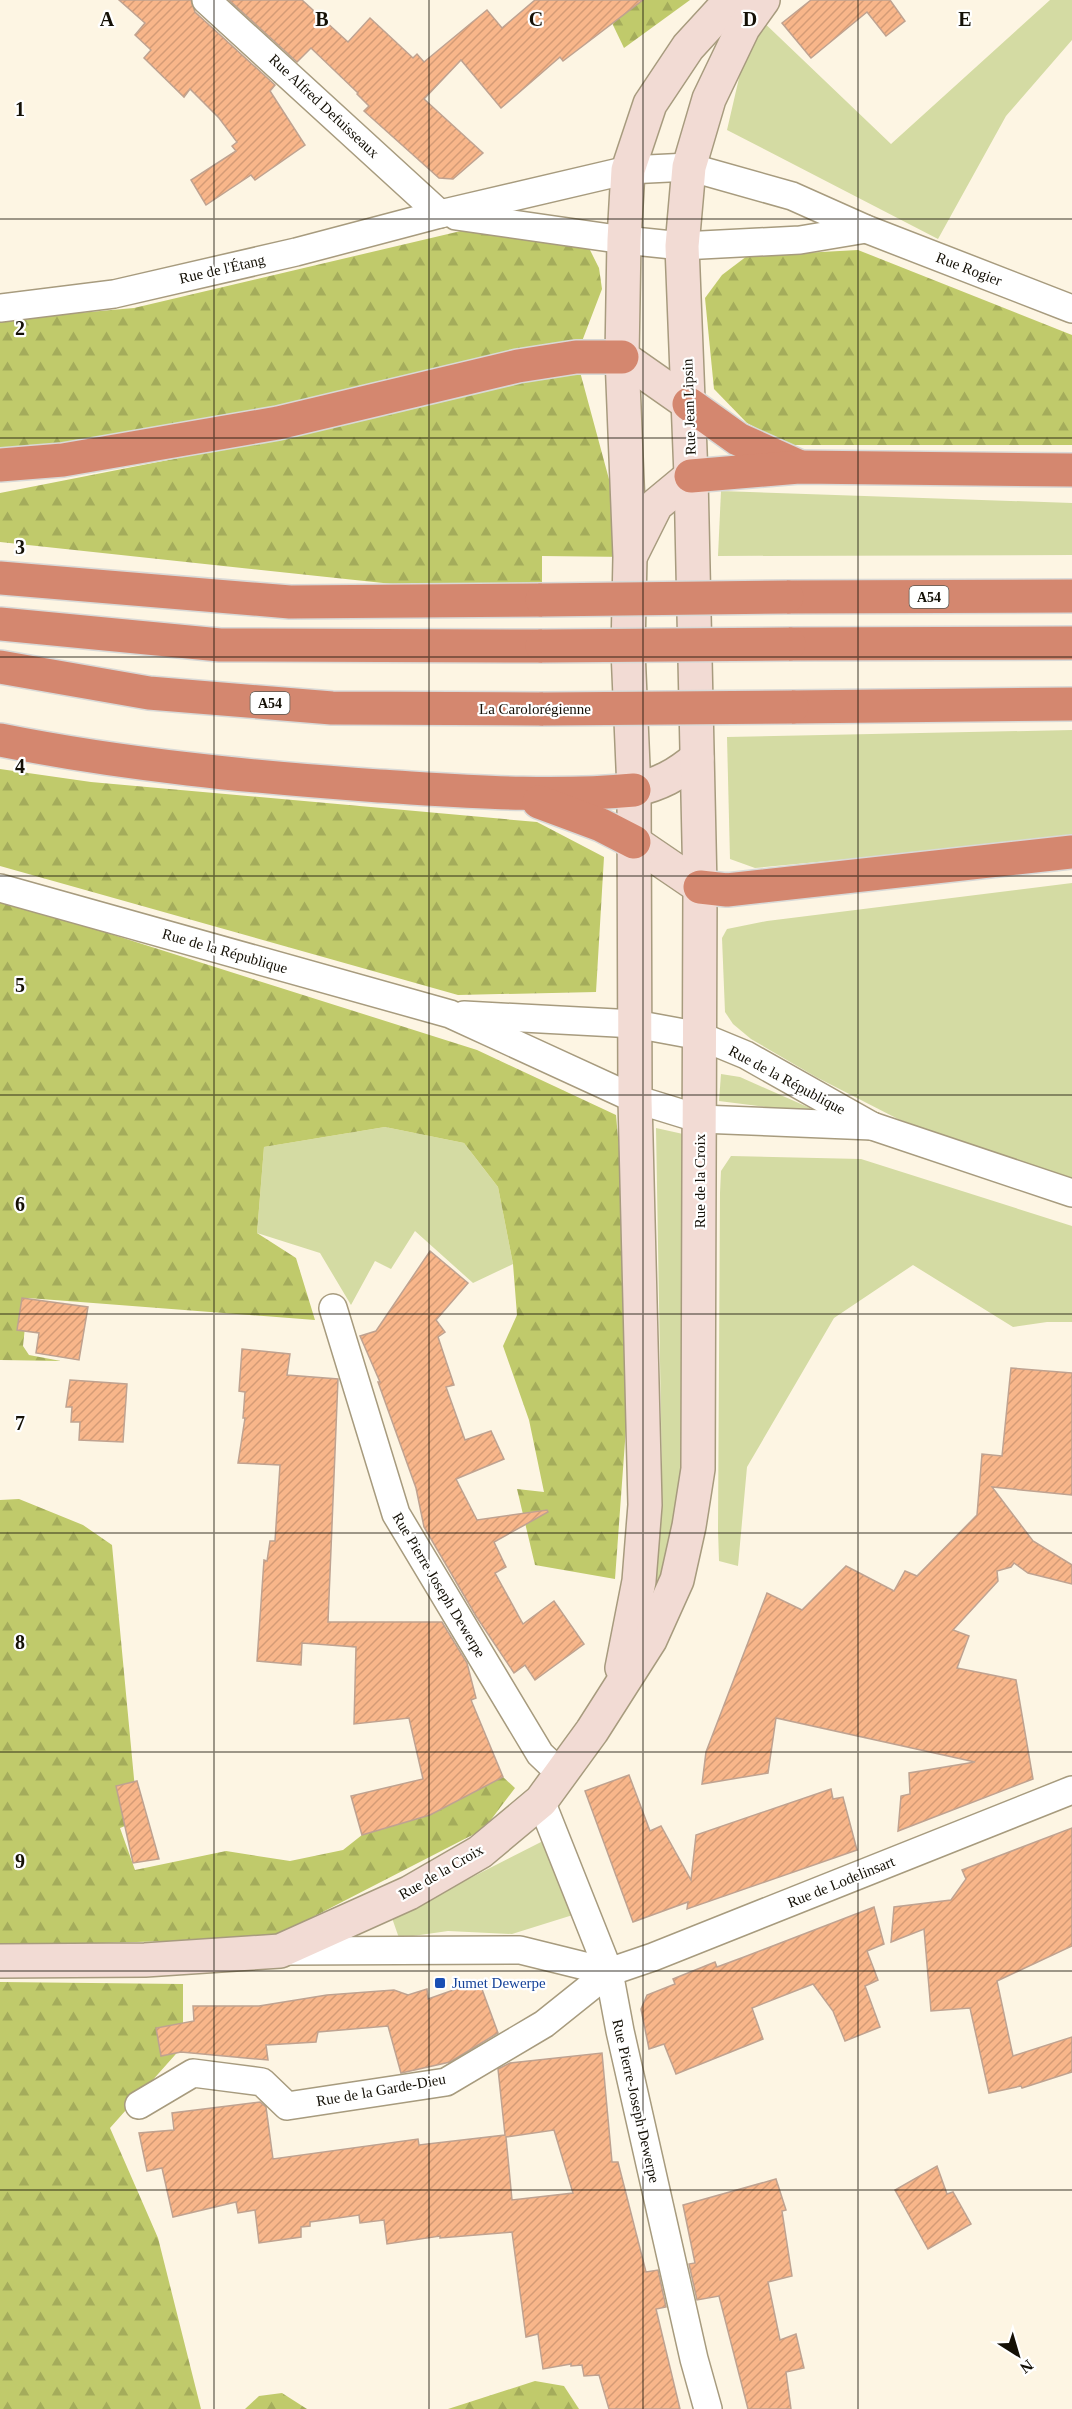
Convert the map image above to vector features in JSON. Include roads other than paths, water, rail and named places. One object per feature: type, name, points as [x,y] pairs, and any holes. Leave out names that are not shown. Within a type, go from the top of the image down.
[{"type":"highway","points":[[0,465],[63,460],[278,423],[518,366],[576,357],[622,357]]},
{"type":"highway","points":[[689,404],[738,440],[799,467]]},
{"type":"highway","points":[[691,476],[799,467],[1072,470]]},
{"type":"highway","name":"A54","points":[[0,578],[290,602],[1072,596]]},
{"type":"highway","points":[[0,624],[220,645],[1072,643]]},
{"type":"highway","name":"La Carolorégienne","points":[[0,667],[149,693],[332,708],[543,709],[1072,704]]},
{"type":"highway","points":[[0,740],[58,752],[265,778],[520,795],[634,790]]},
{"type":"highway","points":[[520,795],[601,825],[634,842]]},
{"type":"highway","points":[[700,887],[727,890],[1072,852]]},
{"type":"street","name":"Rue Alfred Defuisseaux","points":[[206,0],[440,214]]},
{"type":"street","points":[[630,557],[622,357],[628,170],[650,104],[688,47],[731,0]]},
{"type":"street","name":"Rue Jean Lipsin","points":[[694,648],[689,404],[682,246],[689,167],[710,99],[743,28],[763,0]]},
{"type":"street","name":"Rue de l'Étang","points":[[0,308],[114,294],[296,252],[440,214],[628,170],[689,167]]},
{"type":"street","name":"Rue Rogier","points":[[689,167],[792,196],[866,229],[1072,309]]},
{"type":"street","name":"Rue de l'Étang","points":[[440,214],[682,246]]},
{"type":"street","points":[[682,246],[800,240],[866,229]]},
{"type":"street","points":[[622,357],[689,404]]},
{"type":"street","points":[[630,557],[656,505],[691,476]]},
{"type":"street","name":"Rue de la Croix","points":[[615,1696],[630,1634],[639,1581],[645,1505],[635,1099],[634,790],[628,650],[630,557]]},
{"type":"street","name":"Rue de la Croix","points":[[280,1951],[419,1887],[480,1852],[541,1801],[615,1696],[650,1640],[677,1580],[698,1469],[700,887],[694,648]]},
{"type":"street","points":[[634,790],[656,785],[676,775],[697,758]]},
{"type":"street","points":[[634,842],[700,887]]},
{"type":"street","name":"Rue de la République","points":[[0,888],[450,1014],[635,1099],[700,1119],[872,1126]]},
{"type":"street","name":"Rue de la République","points":[[450,1014],[635,1024],[700,1036],[746,1055],[872,1126],[1072,1193]]},
{"type":"street","name":"Rue Pierre Joseph Dewerpe","points":[[333,1308],[396,1514],[540,1755],[561,1774]]},
{"type":"street","name":"Rue de Lodelinsart","points":[[609,1972],[653,1957],[1072,1790]]},
{"type":"street","name":"Rue Pierre-Joseph Dewerpe","points":[[541,1801],[609,1972],[620,2031],[708,2409]]},
{"type":"street","name":"Rue de la Croix","points":[[0,1960],[145,1960],[280,1951],[520,1950],[609,1972]]},
{"type":"street","name":"Rue de la Garde-Dieu","points":[[139,2105],[193,2073],[262,2082],[287,2106],[446,2082],[544,2024],[609,1972]]},
{"type":"place","name":"Jumet Dewerpe","points":[[440,1983]]}]
